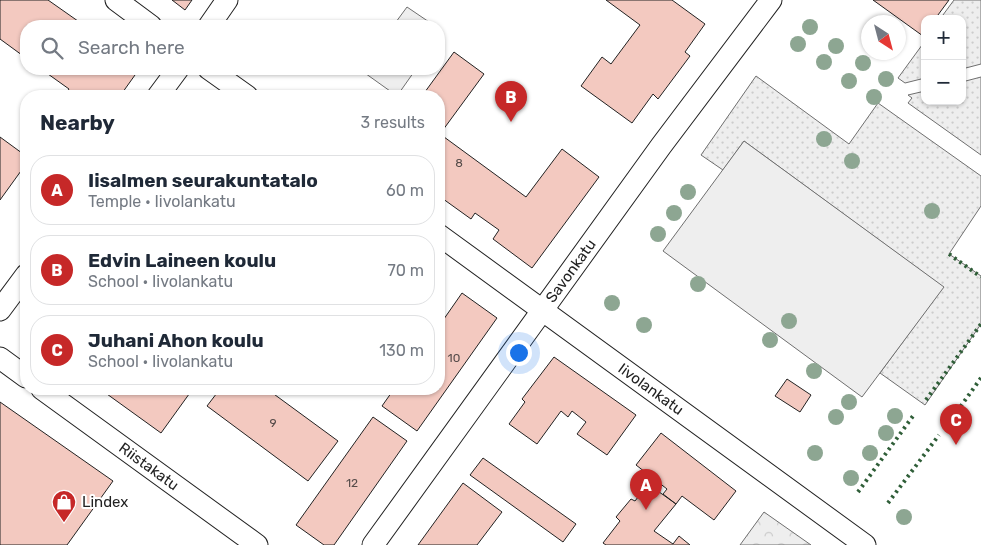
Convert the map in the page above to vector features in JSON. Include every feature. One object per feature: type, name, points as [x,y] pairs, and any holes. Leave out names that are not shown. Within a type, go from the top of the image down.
[{"type":"street","points":[[116,0],[143,20]]},
{"type":"street","points":[[212,20],[227,0]]},
{"type":"street","name":"Savonkatu","points":[[374,545],[661,146],[771,0]]},
{"type":"street","points":[[162,90],[174,75]]},
{"type":"street","points":[[217,75],[239,90]]},
{"type":"street","name":"Iivolankatu","points":[[445,239],[864,545]]},
{"type":"street","points":[[0,310],[20,283]]},
{"type":"street","points":[[0,358],[20,373]]},
{"type":"street","name":"Riistakatu","points":[[50,395],[257,545]]},
{"type":"green space","points":[[954,0],[981,0],[981,64],[966,68],[966,15],[943,15]]},
{"type":"green space","points":[[407,7],[426,20],[397,20]]},
{"type":"green space","points":[[921,46],[921,79],[905,83],[898,78]]},
{"type":"green space","points":[[368,75],[412,75],[401,90],[389,90]]},
{"type":"green space","points":[[756,76],[849,144],[878,103],[981,176],[981,206],[949,254],[981,276],[981,324],[925,405],[880,373],[943,287],[744,141],[723,170],[701,155]]},
{"type":"green space","points":[[981,77],[981,155],[908,103],[912,98],[908,95],[921,92],[921,105],[966,105],[966,81]]},
{"type":"green space","points":[[744,141],[944,287],[862,397],[663,251]]},
{"type":"green space","points":[[764,512],[811,545],[740,545]]},
{"type":"building","points":[[0,0],[48,0],[76,20],[20,20],[20,54],[0,39]]},
{"type":"building","points":[[172,0],[192,0],[185,10]]},
{"type":"building","points":[[606,0],[672,0],[705,24],[685,52],[690,56],[658,99],[653,94],[632,123],[581,86],[602,57],[611,64],[640,25]]},
{"type":"building","points":[[873,0],[949,0],[938,15],[921,15],[921,35],[906,24],[906,15],[894,15]]},
{"type":"building","points":[[454,52],[484,74],[445,127],[445,90],[426,90],[437,75],[445,75],[445,64]]},
{"type":"building","points":[[49,75],[135,75],[124,90],[69,89]]},
{"type":"building","points":[[0,137],[20,152],[20,172],[0,200]]},
{"type":"building","points":[[445,138],[526,197],[562,149],[599,177],[532,268],[493,239],[499,230],[475,213],[471,219],[445,200]]},
{"type":"building","points":[[462,293],[497,318],[445,391],[445,317]]},
{"type":"building","points":[[554,357],[636,415],[607,455],[577,434],[586,422],[572,411],[568,417],[561,411],[537,444],[509,424],[525,402],[522,399]]},
{"type":"building","points":[[787,379],[811,395],[800,412],[775,396]]},
{"type":"building","points":[[108,395],[188,395],[161,433]]},
{"type":"building","points":[[215,395],[275,395],[338,441],[308,481],[207,406]]},
{"type":"building","points":[[390,395],[442,395],[417,431],[382,406]]},
{"type":"building","points":[[0,402],[113,481],[67,545],[0,545]]},
{"type":"building","points":[[373,417],[407,441],[334,545],[324,545],[296,525]]},
{"type":"building","points":[[661,433],[736,491],[714,520],[682,496],[676,504],[663,494],[667,489],[636,465]]},
{"type":"building","points":[[483,458],[576,524],[563,542],[470,475]]},
{"type":"building","points":[[463,483],[502,512],[477,545],[418,545]]},
{"type":"building","points":[[648,484],[676,504],[654,531],[673,544],[679,536],[690,545],[606,545],[603,543],[620,521],[616,517],[631,499],[635,501]]},
{"type":"hedge","points":[[949,254],[981,277]]},
{"type":"hedge","points":[[926,400],[981,324]]},
{"type":"hedge","points":[[953,417],[981,378]]},
{"type":"hedge","points":[[858,492],[913,416]]},
{"type":"hedge","points":[[888,503],[939,435]]},
{"type":"place","name":"Edvin Laineen koulu","points":[[511,122]]},
{"type":"place","name":"Juhani Ahon koulu","points":[[956,445]]},
{"type":"place","name":"Iisalmen seurakuntatalo","points":[[646,510]]},
{"type":"place","name":"Lindex","points":[[64,523]]}]
